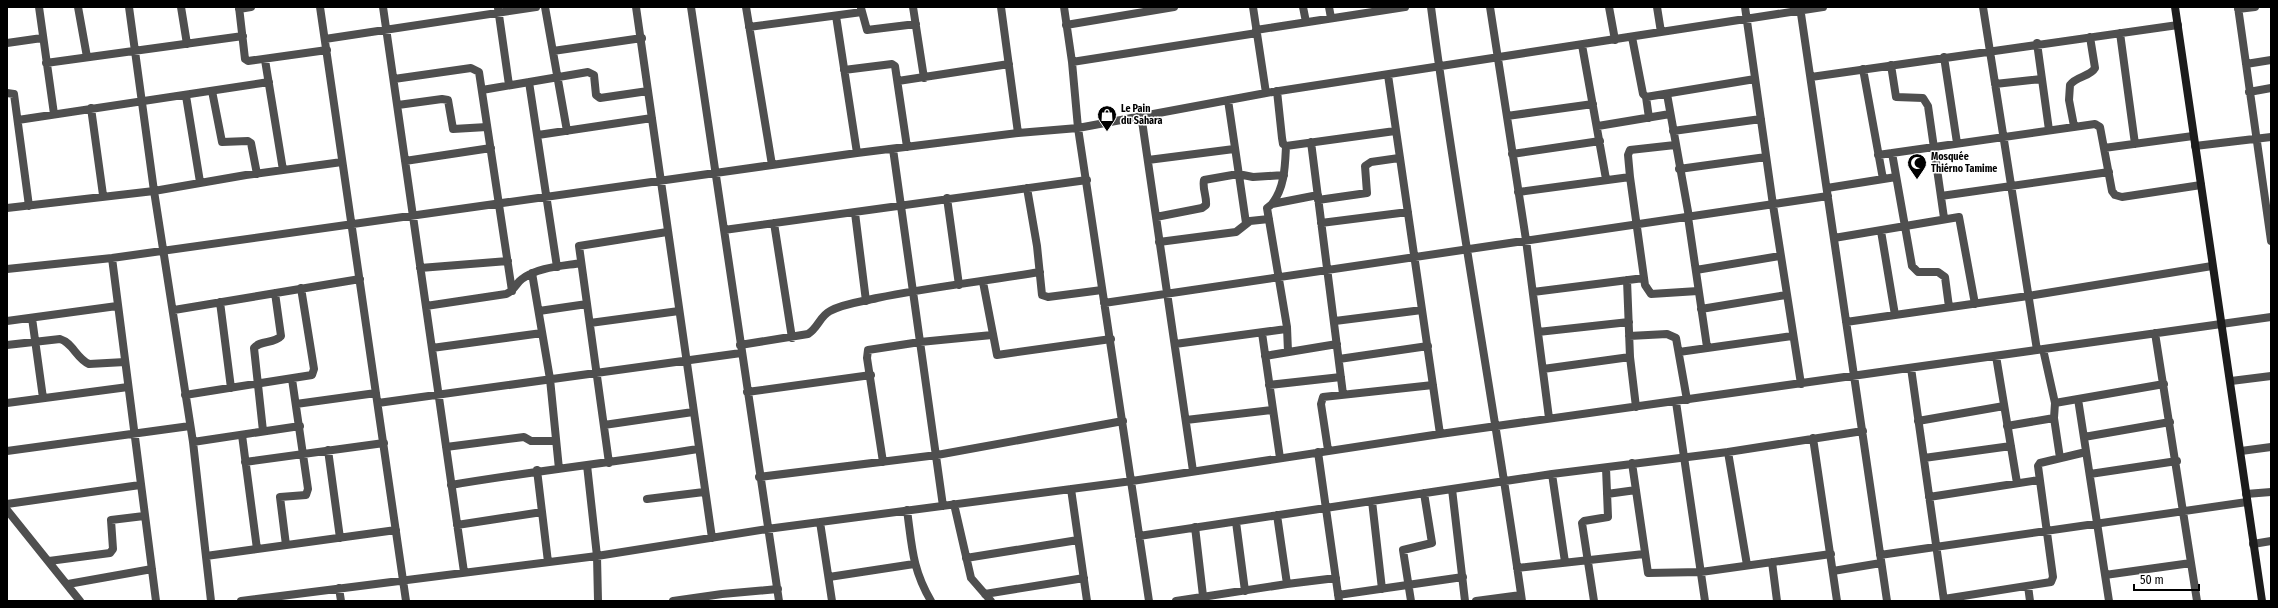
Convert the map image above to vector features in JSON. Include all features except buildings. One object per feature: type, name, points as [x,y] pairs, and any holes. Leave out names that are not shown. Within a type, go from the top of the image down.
[{"type":"main road","points":[[2175,7],[2212,266],[2231,381],[2262,601]]},
{"type":"street","points":[[38,7],[54,114]]},
{"type":"street","points":[[78,7],[87,57]]},
{"type":"street","points":[[129,7],[154,191],[174,310],[185,395],[193,442],[211,601]]},
{"type":"street","points":[[181,7],[187,44]]},
{"type":"street","points":[[251,7],[239,8],[245,59],[248,61],[265,60],[327,50]]},
{"type":"street","points":[[320,7],[406,601]]},
{"type":"street","points":[[383,7],[464,572]]},
{"type":"street","points":[[325,39],[498,10],[536,7]]},
{"type":"street","points":[[546,7],[567,131]]},
{"type":"street","points":[[636,7],[642,38],[648,91],[662,181],[667,232],[704,492],[712,538]]},
{"type":"street","points":[[691,7],[767,529],[779,601]]},
{"type":"street","points":[[746,7],[772,166]]},
{"type":"street","points":[[913,7],[924,78]]},
{"type":"street","points":[[1001,7],[1018,133]]},
{"type":"street","points":[[1064,7],[1072,62],[1078,128],[1149,601]]},
{"type":"street","points":[[1066,25],[1157,8],[1174,7]]},
{"type":"street","points":[[1253,7],[1266,93]]},
{"type":"street","points":[[1303,7],[1306,22]]},
{"type":"street","points":[[1329,7],[1331,18]]},
{"type":"street","points":[[1072,62],[1256,32],[1387,8],[1405,7]]},
{"type":"street","points":[[1431,7],[1439,67],[1497,426],[1521,598],[1476,601]]},
{"type":"street","points":[[1490,7],[1526,240],[1549,418]]},
{"type":"street","points":[[1609,7],[1615,40]]},
{"type":"street","points":[[1657,7],[1661,32]]},
{"type":"street","points":[[1745,7],[1772,205],[1800,384]]},
{"type":"street","points":[[7,270],[112,258],[499,202],[547,197],[857,153],[1018,133],[1078,128],[1141,114],[1277,91],[1615,40],[1747,19],[1800,8],[1823,7]]},
{"type":"street","points":[[1983,7],[2028,296],[2040,350],[2055,402],[2054,418],[2060,458]]},
{"type":"street","points":[[2254,7],[2238,8],[2256,139],[2267,191],[2271,241]]},
{"type":"street","points":[[1800,8],[1887,601]]},
{"type":"street","points":[[749,27],[836,16],[862,9],[867,30],[916,24]]},
{"type":"street","points":[[498,10],[509,85]]},
{"type":"street","points":[[836,16],[857,153]]},
{"type":"street","points":[[1811,77],[1989,50],[2178,25]]},
{"type":"street","points":[[2120,32],[2135,144]]},
{"type":"street","points":[[46,63],[243,36]]},
{"type":"street","points":[[1632,37],[1643,94],[1646,97],[1649,118]]},
{"type":"street","points":[[2074,126],[2069,100],[2070,85],[2078,77],[2090,73],[2095,68],[2090,37]]},
{"type":"street","points":[[7,43],[42,38]]},
{"type":"street","points":[[553,51],[642,38]]},
{"type":"street","points":[[2037,44],[2049,130]]},
{"type":"street","points":[[1582,45],[1598,126],[1606,179]]},
{"type":"street","points":[[1944,57],[1957,143]]},
{"type":"street","points":[[265,60],[283,170]]},
{"type":"street","points":[[2246,64],[2271,60]]},
{"type":"street","points":[[844,70],[894,64],[898,81],[907,147]]},
{"type":"street","points":[[898,81],[1009,64]]},
{"type":"street","points":[[1891,64],[1896,97],[1925,99],[1944,218]]},
{"type":"street","points":[[394,79],[471,68],[479,72],[512,291]]},
{"type":"street","points":[[1863,69],[1883,179]]},
{"type":"street","points":[[482,90],[557,76],[588,72],[594,75],[596,95],[600,98],[648,91]]},
{"type":"street","points":[[1388,75],[1440,434]]},
{"type":"street","points":[[1646,97],[1755,79]]},
{"type":"street","points":[[1995,84],[2042,79]]},
{"type":"street","points":[[18,120],[91,108],[186,96],[269,82]]},
{"type":"street","points":[[528,82],[538,135],[557,267]]},
{"type":"street","points":[[2249,92],[2271,88]]},
{"type":"street","points":[[212,91],[222,142],[248,141],[251,143],[257,174]]},
{"type":"street","points":[[1277,91],[1282,138],[1283,144],[1286,146],[1284,175],[1277,197],[1267,208],[1286,329],[1288,352]]},
{"type":"street","points":[[7,93],[14,94],[29,206]]},
{"type":"street","points":[[1667,94],[1672,131],[1688,217],[1707,347]]},
{"type":"street","points":[[186,96],[200,182]]},
{"type":"street","points":[[398,105],[442,99],[448,100],[453,129],[487,127]]},
{"type":"street","points":[[1228,100],[1234,150],[1246,223]]},
{"type":"street","points":[[1506,116],[1593,104]]},
{"type":"street","points":[[91,108],[103,195]]},
{"type":"street","points":[[1141,114],[1193,471]]},
{"type":"street","points":[[1598,126],[1670,114]]},
{"type":"street","points":[[538,135],[652,118]]},
{"type":"street","points":[[1672,131],[1761,119]]},
{"type":"street","points":[[1878,155],[2074,126],[2098,125],[2112,191],[2117,196],[2201,185]]},
{"type":"street","points":[[1286,146],[1395,131]]},
{"type":"street","points":[[2104,148],[2193,136]]},
{"type":"street","points":[[2195,146],[2271,137]]},
{"type":"street","points":[[1512,154],[1600,141]]},
{"type":"street","points":[[1311,142],[1335,321],[1343,394]]},
{"type":"street","points":[[1675,145],[1630,150],[1628,155],[1645,286],[1651,294],[1698,291]]},
{"type":"street","points":[[405,161],[491,148]]},
{"type":"street","points":[[893,149],[902,204],[943,506]]},
{"type":"street","points":[[1148,160],[1234,150]]},
{"type":"street","points":[[1892,153],[1912,266],[1918,272],[1938,272],[1944,277],[1949,307]]},
{"type":"street","points":[[1679,169],[1766,157]]},
{"type":"street","points":[[1272,204],[1367,193],[1365,166],[1371,162],[1399,158]]},
{"type":"street","points":[[7,208],[103,195],[154,191],[200,182],[342,162]]},
{"type":"street","points":[[1941,196],[2109,172]]},
{"type":"street","points":[[1156,217],[1202,208],[1206,205],[1207,200],[1204,180],[1238,174],[1253,177],[1284,175]]},
{"type":"street","points":[[1518,192],[1606,179],[1630,177]]},
{"type":"street","points":[[1104,302],[1772,205],[1896,177]]},
{"type":"street","points":[[724,230],[855,213],[902,204],[1087,180]]},
{"type":"street","points":[[1027,188],[1040,272],[1041,292],[1045,297],[1102,290]]},
{"type":"street","points":[[947,198],[959,285]]},
{"type":"street","points":[[1321,223],[1408,212]]},
{"type":"street","points":[[855,213],[866,301]]},
{"type":"street","points":[[1834,238],[1881,231],[1955,216],[1961,219],[1975,304]]},
{"type":"street","points":[[1159,242],[1236,232],[1246,223],[1269,219]]},
{"type":"street","points":[[774,223],[792,338]]},
{"type":"street","points":[[1881,231],[1895,315]]},
{"type":"street","points":[[609,463],[598,373],[578,249],[581,245],[667,232]]},
{"type":"street","points":[[1696,270],[1780,256]]},
{"type":"street","points":[[112,258],[133,434],[156,601]]},
{"type":"street","points":[[420,268],[508,261]]},
{"type":"street","points":[[426,306],[506,294],[512,291],[523,278],[532,273],[581,263]]},
{"type":"street","points":[[1846,322],[2028,296],[2212,266]]},
{"type":"street","points":[[378,403],[686,361],[792,338],[814,330],[823,315],[845,304],[913,291],[983,282],[1040,272]]},
{"type":"street","points":[[532,273],[550,379],[559,468]]},
{"type":"street","points":[[1533,292],[1644,278]]},
{"type":"street","points":[[174,310],[360,279]]},
{"type":"street","points":[[1627,280],[1630,358],[1636,407]]},
{"type":"street","points":[[983,282],[994,352],[998,355],[1110,339]]},
{"type":"street","points":[[185,395],[310,376],[314,372],[302,288]]},
{"type":"street","points":[[263,432],[256,384],[254,348],[256,345],[278,339],[281,336],[275,293]]},
{"type":"street","points":[[1701,309],[1786,295]]},
{"type":"street","points":[[220,302],[231,388]]},
{"type":"street","points":[[538,311],[587,304]]},
{"type":"street","points":[[7,321],[117,306]]},
{"type":"street","points":[[1335,321],[1422,310]]},
{"type":"street","points":[[590,323],[679,311]]},
{"type":"street","points":[[242,601],[403,579],[597,556],[767,529],[1132,481],[1328,450],[1549,418],[1676,402],[1854,375],[2271,317]]},
{"type":"street","points":[[32,318],[43,398]]},
{"type":"street","points":[[1538,332],[1629,322]]},
{"type":"street","points":[[1175,344],[1286,329]]},
{"type":"street","points":[[432,348],[542,333]]},
{"type":"street","points":[[1262,333],[1268,385],[1280,458]]},
{"type":"street","points":[[2155,333],[2177,461],[2197,601]]},
{"type":"street","points":[[883,462],[871,376],[867,358],[868,350],[920,342],[992,335]]},
{"type":"street","points":[[1629,336],[1672,335],[1676,338],[1687,400]]},
{"type":"street","points":[[1679,352],[1792,336]]},
{"type":"street","points":[[7,345],[60,339],[68,341],[84,361],[89,364],[125,362]]},
{"type":"street","points":[[1265,356],[1337,344]]},
{"type":"street","points":[[1339,359],[1428,346]]},
{"type":"street","points":[[1996,356],[2017,483]]},
{"type":"street","points":[[1543,369],[1630,358]]},
{"type":"street","points":[[1911,368],[1944,600],[2052,582],[2053,579],[2048,531],[2038,468],[2040,463],[2086,452]]},
{"type":"street","points":[[747,392],[871,376]]},
{"type":"street","points":[[2231,381],[2271,376]]},
{"type":"street","points":[[1268,385],[1341,377]]},
{"type":"street","points":[[286,545],[279,501],[283,496],[306,495],[308,493],[300,426],[292,379]]},
{"type":"street","points":[[2055,402],[2164,384]]},
{"type":"street","points":[[1328,450],[1321,400],[1325,396],[1434,385]]},
{"type":"street","points":[[7,403],[128,387]]},
{"type":"street","points":[[296,404],[376,393]]},
{"type":"street","points":[[2078,399],[2109,601]]},
{"type":"street","points":[[1676,402],[1706,601]]},
{"type":"street","points":[[1918,421],[2004,406]]},
{"type":"street","points":[[1186,420],[1272,410]]},
{"type":"street","points":[[604,425],[693,412]]},
{"type":"street","points":[[2007,426],[2054,418]]},
{"type":"street","points":[[760,477],[937,455],[1123,420]]},
{"type":"street","points":[[2084,437],[2170,422]]},
{"type":"street","points":[[7,451],[190,426]]},
{"type":"street","points":[[193,442],[300,426]]},
{"type":"street","points":[[1139,536],[1552,474],[1728,452],[1863,431]]},
{"type":"street","points":[[242,435],[257,549]]},
{"type":"street","points":[[446,448],[524,437],[531,441],[556,441]]},
{"type":"street","points":[[1813,438],[1831,554],[1835,601]]},
{"type":"street","points":[[245,462],[303,452],[384,443]]},
{"type":"street","points":[[1924,458],[2011,446]]},
{"type":"street","points":[[2241,451],[2271,447]]},
{"type":"street","points":[[452,484],[537,470],[609,463],[698,449]]},
{"type":"street","points":[[328,450],[340,538]]},
{"type":"street","points":[[1318,452],[1327,508],[1338,598],[1382,589],[1463,577]]},
{"type":"street","points":[[1728,452],[1747,565]]},
{"type":"street","points":[[2090,474],[2177,461]]},
{"type":"street","points":[[1632,463],[1644,554],[1648,573],[1701,572],[1831,554]]},
{"type":"street","points":[[587,465],[597,556],[598,601]]},
{"type":"street","points":[[1594,601],[1582,524],[1584,521],[1608,518],[1606,468]]},
{"type":"street","points":[[537,470],[548,562]]},
{"type":"street","points":[[1552,474],[1565,562]]},
{"type":"street","points":[[1929,497],[2039,480]]},
{"type":"street","points":[[7,504],[140,485]]},
{"type":"street","points":[[1071,489],[1087,601]]},
{"type":"street","points":[[1452,489],[1465,601]]},
{"type":"street","points":[[1607,494],[1636,490]]},
{"type":"street","points":[[647,499],[704,492]]},
{"type":"street","points":[[1833,571],[1936,547],[2184,511],[2271,492]]},
{"type":"street","points":[[1410,601],[1403,550],[1432,543],[1424,493]]},
{"type":"street","points":[[1372,501],[1382,589]]},
{"type":"street","points":[[954,504],[971,578],[991,601]]},
{"type":"street","points":[[7,510],[68,584],[80,601]]},
{"type":"street","points":[[907,510],[914,564],[918,576],[931,601]]},
{"type":"street","points":[[457,525],[542,512]]},
{"type":"street","points":[[1277,515],[1287,584]]},
{"type":"street","points":[[49,561],[112,551],[111,520],[144,516]]},
{"type":"street","points":[[820,522],[832,601]]},
{"type":"street","points":[[1236,522],[1245,590]]},
{"type":"street","points":[[1195,527],[1203,596]]},
{"type":"street","points":[[206,556],[396,530]]},
{"type":"street","points":[[966,558],[1078,540]]},
{"type":"street","points":[[2253,544],[2271,541]]},
{"type":"street","points":[[1517,568],[1644,554]]},
{"type":"street","points":[[1772,562],[1778,601]]},
{"type":"street","points":[[2105,575],[2191,563]]},
{"type":"street","points":[[829,577],[914,564]]},
{"type":"street","points":[[68,584],[152,569]]},
{"type":"street","points":[[985,594],[1084,578]]},
{"type":"street","points":[[1176,601],[1336,578]]},
{"type":"street","points":[[2028,586],[2030,601]]},
{"type":"street","points":[[339,588],[341,601]]},
{"type":"street","points":[[673,601],[729,597],[778,589]]},
{"type":"place","name":"Le Pain du Sahara","points":[[1107,132]]},
{"type":"place","name":"Mosquée Thiérno Tamime","points":[[1917,180]]}]
